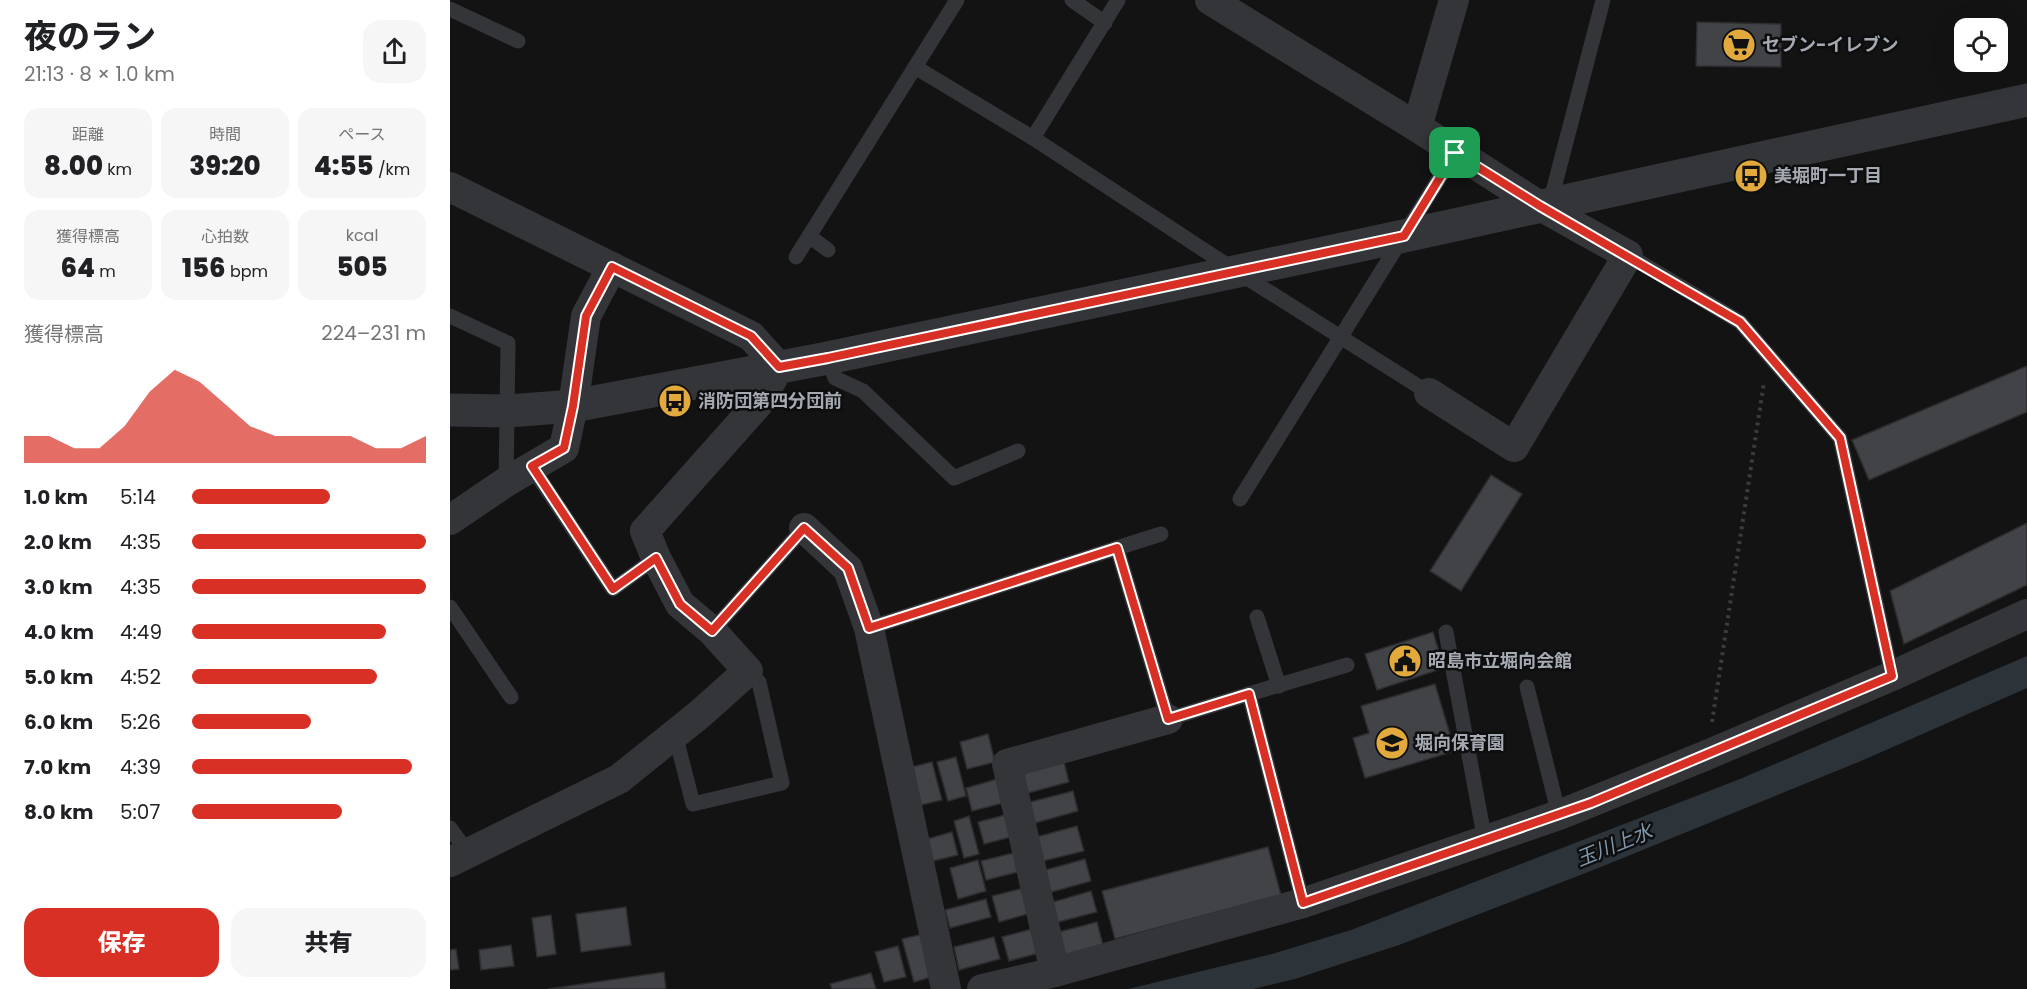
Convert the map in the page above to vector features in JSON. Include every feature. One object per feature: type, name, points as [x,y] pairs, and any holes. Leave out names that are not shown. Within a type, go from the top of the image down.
[{"type":"street","points":[[1210,0],[1417,127],[1455,153],[1628,255],[1514,447],[1429,393]]},
{"type":"street","points":[[1417,127],[1454,0]]},
{"type":"street","points":[[450,410],[508,411],[573,406],[828,358],[1404,236],[2027,100]]},
{"type":"street","points":[[450,187],[751,336],[779,367]]},
{"type":"street","points":[[450,520],[506,482],[564,448],[573,406],[586,316],[612,267]]},
{"type":"street","points":[[459,858],[619,779],[748,670],[712,631],[680,604],[645,531],[758,404],[779,367]]},
{"type":"street","points":[[804,528],[848,568],[869,628],[946,989]]},
{"type":"street","points":[[982,989],[1055,972],[1303,903],[1559,815],[1892,676],[2027,614]]},
{"type":"street","points":[[1055,972],[1007,764],[1168,719]]},
{"type":"lane","points":[[795,257],[957,0]]},
{"type":"lane","points":[[1072,0],[1104,23]]},
{"type":"lane","points":[[1033,138],[1118,0]]},
{"type":"lane","points":[[1545,205],[1603,0]]},
{"type":"lane","points":[[450,9],[518,41]]},
{"type":"lane","points":[[915,67],[1033,138],[1236,271],[1429,393]]},
{"type":"lane","points":[[1240,499],[1455,153]]},
{"type":"lane","points":[[809,236],[828,250]]},
{"type":"lane","points":[[1628,255],[1740,322],[1840,438],[1892,676]]},
{"type":"lane","points":[[450,316],[508,344],[506,482]]},
{"type":"lane","points":[[828,358],[835,378],[863,391],[954,478],[1018,451]]},
{"type":"lane","points":[[532,466],[613,589],[656,558]]},
{"type":"lane","points":[[712,631],[804,528]]},
{"type":"lane","points":[[869,628],[1161,534]]},
{"type":"lane","points":[[1117,548],[1168,719],[1347,665]]},
{"type":"lane","points":[[450,607],[511,697]]},
{"type":"lane","points":[[1257,617],[1279,686]]},
{"type":"lane","points":[[1446,632],[1485,841]]},
{"type":"lane","points":[[675,734],[693,804],[782,783],[759,681],[748,670]]},
{"type":"lane","points":[[1527,687],[1559,815]]},
{"type":"lane","points":[[1249,694],[1303,903]]},
{"type":"lane","points":[[450,828],[459,858]]},
{"type":"path","points":[[1707,755],[1769,355]]},
{"type":"water","name":"玉川上水","points":[[2027,656],[2027,688],[1861,761],[1596,869],[1399,945],[1295,979],[1253,989],[1128,989],[1272,954],[1351,930],[1740,779]]},
{"type":"building","name":"セブン-イレブン","points":[[1697,22],[1781,24],[1781,67],[1696,66]]},
{"type":"building","points":[[2027,366],[2027,412],[1869,480],[1852,440]]},
{"type":"building","points":[[1491,475],[1522,494],[1461,591],[1430,571]]},
{"type":"building","points":[[2027,523],[2027,585],[1904,644],[1890,591]]},
{"type":"building","name":"昭島市立堀向会館","points":[[1433,632],[1444,668],[1377,690],[1365,654]]},
{"type":"building","points":[[1435,684],[1455,751],[1365,778],[1353,738],[1369,733],[1361,706]]},
{"type":"building","points":[[988,734],[995,762],[967,769],[960,742]]},
{"type":"building","points":[[956,757],[966,796],[948,801],[937,762]]},
{"type":"building","points":[[932,762],[942,800],[917,806],[907,768]]},
{"type":"building","points":[[1064,762],[1069,782],[1024,794],[1018,774]]},
{"type":"building","points":[[997,779],[1003,803],[972,811],[966,788]]},
{"type":"building","points":[[1073,791],[1078,811],[1035,823],[1030,802]]},
{"type":"building","points":[[1009,814],[1015,836],[984,844],[978,822]]},
{"type":"building","points":[[969,816],[979,854],[964,858],[954,821]]},
{"type":"building","points":[[1077,826],[1084,851],[1043,861],[1036,837]]},
{"type":"building","points":[[952,832],[958,855],[933,861],[927,839]]},
{"type":"building","points":[[1268,847],[1281,895],[1115,939],[1102,891]]},
{"type":"building","points":[[1017,852],[1022,871],[986,880],[981,861]]},
{"type":"building","points":[[1085,859],[1091,881],[1048,893],[1042,871]]},
{"type":"building","points":[[978,860],[986,891],[958,899],[950,868]]},
{"type":"building","points":[[1028,887],[1035,912],[999,922],[992,896]]},
{"type":"building","points":[[1091,891],[1097,912],[1058,922],[1053,902]]},
{"type":"building","points":[[986,899],[991,917],[950,928],[945,910]]},
{"type":"building","points":[[626,907],[631,945],[581,952],[576,914]]},
{"type":"building","points":[[551,915],[556,954],[537,957],[532,918]]},
{"type":"building","points":[[1097,922],[1103,945],[1061,956],[1055,933]]},
{"type":"building","points":[[1036,928],[1043,952],[1009,961],[1002,937]]},
{"type":"building","points":[[923,934],[935,976],[914,982],[902,939]]},
{"type":"building","points":[[994,937],[1000,959],[959,970],[954,947]]},
{"type":"building","points":[[511,945],[514,966],[481,970],[479,950]]},
{"type":"building","points":[[898,946],[906,977],[884,982],[875,952]]},
{"type":"building","points":[[456,949],[459,969],[450,970],[450,950]]},
{"type":"building","points":[[664,972],[666,989],[548,989]]},
{"type":"building","points":[[871,973],[876,989],[832,989],[830,984]]},
{"type":"place","name":"セブン-イレブン","points":[[1739,45]]},
{"type":"place","name":"美堀町一丁目","points":[[1751,176]]},
{"type":"place","name":"消防団第四分団前","points":[[675,401]]},
{"type":"place","name":"昭島市立堀向会館","points":[[1405,661]]},
{"type":"place","name":"堀向保育園","points":[[1392,743]]},
{"type":"route","points":[[1455,153],[1540,206],[1740,322],[1840,438],[1892,676],[1591,803],[1303,903],[1249,694],[1168,719],[1117,548],[869,628],[848,568],[804,528],[712,631],[680,604],[656,558],[613,589],[532,466],[564,448],[573,406],[586,316],[612,267],[751,336],[779,367],[1404,236],[1455,153]]}]
